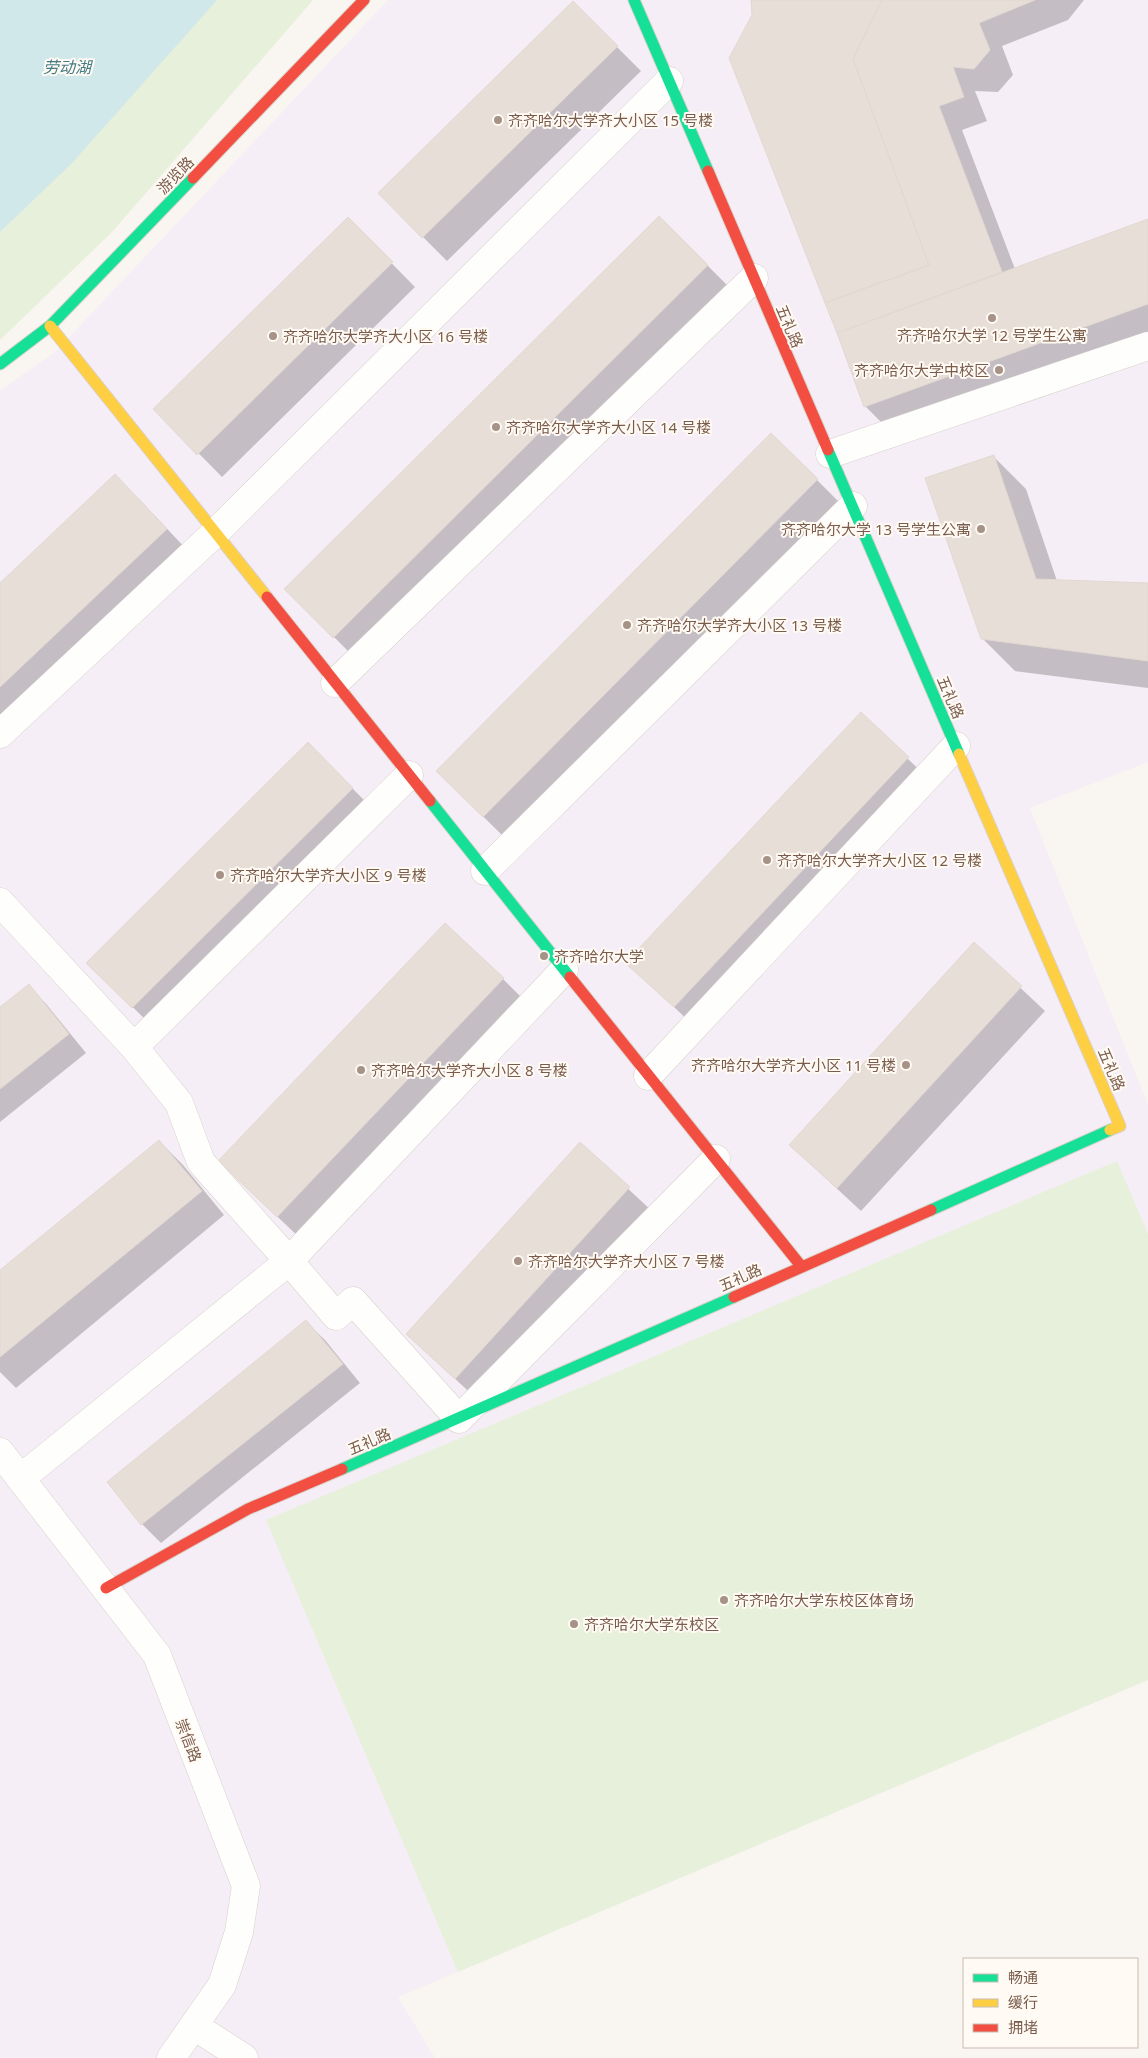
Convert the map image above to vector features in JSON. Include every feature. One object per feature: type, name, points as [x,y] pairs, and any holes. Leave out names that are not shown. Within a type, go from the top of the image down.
[{"type":"street","name":"游览路","points":[[0,364],[50,326],[364,0]]},
{"type":"street","name":"五礼路","points":[[106,1588],[248,1509],[459,1419],[1120,1126],[634,0]]},
{"type":"street","points":[[0,734],[215,533],[669,81]]},
{"type":"street","points":[[335,683],[754,278]]},
{"type":"street","points":[[50,326],[801,1266]]},
{"type":"street","points":[[830,454],[1148,346]]},
{"type":"street","points":[[485,871],[853,506]]},
{"type":"street","points":[[648,1076],[956,746]]},
{"type":"street","points":[[134,1046],[408,775]]},
{"type":"street","points":[[0,902],[134,1046],[180,1103],[201,1162],[290,1260],[336,1316],[352,1301],[459,1419],[716,1159]]},
{"type":"street","points":[[21,1478],[290,1260],[564,970]]},
{"type":"street","name":"崇信路","points":[[0,1452],[157,1655],[246,1886],[238,1932],[222,1985],[171,2058]]},
{"type":"street","points":[[194,2026],[244,2058]]},
{"type":"shaded area","name":"齐齐哈尔大学","points":[[388,0],[1148,0],[1148,762],[1030,808],[1148,1105],[1148,1680],[398,1997],[435,2058],[0,2058],[0,391],[55,352]]},
{"type":"green space","points":[[0,0],[313,0],[113,231],[0,340]]},
{"type":"green space","name":"齐齐哈尔大学东校区体育场","points":[[1117,1161],[1148,1234],[1148,1680],[458,1972],[266,1520]]},
{"type":"water","name":"劳动湖","points":[[0,0],[217,0],[73,162],[0,232]]},
{"type":"building","points":[[751,0],[882,0],[853,59],[929,265],[825,303],[729,58],[752,15]]},
{"type":"building","points":[[882,0],[1035,0],[979,23],[990,50],[974,69],[953,67],[964,97],[939,106],[1002,272],[837,333],[825,303],[929,265],[853,59]]},
{"type":"building","name":"齐齐哈尔大学齐大小区 15 号楼","points":[[573,1],[618,46],[422,238],[378,193]]},
{"type":"building","name":"齐齐哈尔大学齐大小区 14 号楼","points":[[659,216],[708,265],[333,638],[284,589]]},
{"type":"building","name":"齐齐哈尔大学齐大小区 16 号楼","points":[[348,217],[393,262],[197,455],[153,409]]},
{"type":"building","name":"齐齐哈尔大学 12 号学生公寓","points":[[1148,219],[1148,304],[864,407],[837,333]]},
{"type":"building","name":"齐齐哈尔大学齐大小区 13 号楼","points":[[771,433],[818,479],[483,817],[436,771]]},
{"type":"building","name":"齐齐哈尔大学 13 号学生公寓","points":[[994,455],[1036,579],[1148,583],[1148,661],[981,639],[925,478]]},
{"type":"building","points":[[115,474],[167,529],[0,687],[0,583]]},
{"type":"building","name":"齐齐哈尔大学齐大小区 12 号楼","points":[[861,712],[909,757],[674,1007],[625,963]]},
{"type":"building","name":"齐齐哈尔大学齐大小区 9 号楼","points":[[308,742],[353,788],[132,1008],[86,963]]},
{"type":"building","name":"齐齐哈尔大学齐大小区 8 号楼","points":[[445,923],[504,978],[277,1217],[218,1161]]},
{"type":"building","name":"齐齐哈尔大学齐大小区 11 号楼","points":[[974,942],[1022,986],[837,1188],[789,1145]]},
{"type":"building","points":[[29,984],[69,1034],[0,1089],[0,1007]]},
{"type":"building","points":[[159,1140],[202,1191],[0,1357],[0,1270]]},
{"type":"building","name":"齐齐哈尔大学齐大小区 7 号楼","points":[[580,1142],[630,1187],[455,1379],[406,1334]]},
{"type":"building","points":[[306,1320],[343,1364],[141,1525],[107,1482]]},
{"type":"traffic: fast","points":[[634,0],[708,171]]},
{"type":"traffic: fast","points":[[0,364],[50,326],[193,178]]},
{"type":"traffic: fast","points":[[828,450],[959,754]]},
{"type":"traffic: fast","points":[[430,801],[570,977]]},
{"type":"traffic: fast","points":[[931,1210],[1110,1130]]},
{"type":"traffic: fast","points":[[342,1469],[734,1297]]},
{"type":"traffic: slow","points":[[50,326],[267,597]]},
{"type":"traffic: slow","points":[[959,754],[1120,1126],[1110,1130]]},
{"type":"traffic: jam","points":[[193,178],[364,0]]},
{"type":"traffic: jam","points":[[708,171],[828,450]]},
{"type":"traffic: jam","points":[[267,597],[430,801]]},
{"type":"traffic: jam","points":[[570,977],[801,1266]]},
{"type":"traffic: jam","points":[[734,1297],[931,1210]]},
{"type":"traffic: jam","points":[[106,1588],[248,1509],[342,1469]]},
{"type":"place","name":"齐齐哈尔大学齐大小区 15 号楼","points":[[498,120]]},
{"type":"place","name":"齐齐哈尔大学 12 号学生公寓","points":[[992,318]]},
{"type":"place","name":"齐齐哈尔大学齐大小区 16 号楼","points":[[273,336]]},
{"type":"place","name":"齐齐哈尔大学中校区","points":[[999,370]]},
{"type":"place","name":"齐齐哈尔大学齐大小区 14 号楼","points":[[496,427]]},
{"type":"place","name":"齐齐哈尔大学 13 号学生公寓","points":[[981,529]]},
{"type":"place","name":"齐齐哈尔大学齐大小区 13 号楼","points":[[627,625]]},
{"type":"place","name":"齐齐哈尔大学齐大小区 12 号楼","points":[[767,860]]},
{"type":"place","name":"齐齐哈尔大学齐大小区 9 号楼","points":[[220,875]]},
{"type":"place","name":"齐齐哈尔大学","points":[[544,956]]},
{"type":"place","name":"齐齐哈尔大学齐大小区 11 号楼","points":[[906,1065]]},
{"type":"place","name":"齐齐哈尔大学齐大小区 8 号楼","points":[[361,1070]]},
{"type":"place","name":"齐齐哈尔大学齐大小区 7 号楼","points":[[518,1261]]},
{"type":"place","name":"齐齐哈尔大学东校区体育场","points":[[724,1600]]},
{"type":"place","name":"齐齐哈尔大学东校区","points":[[574,1624]]}]
